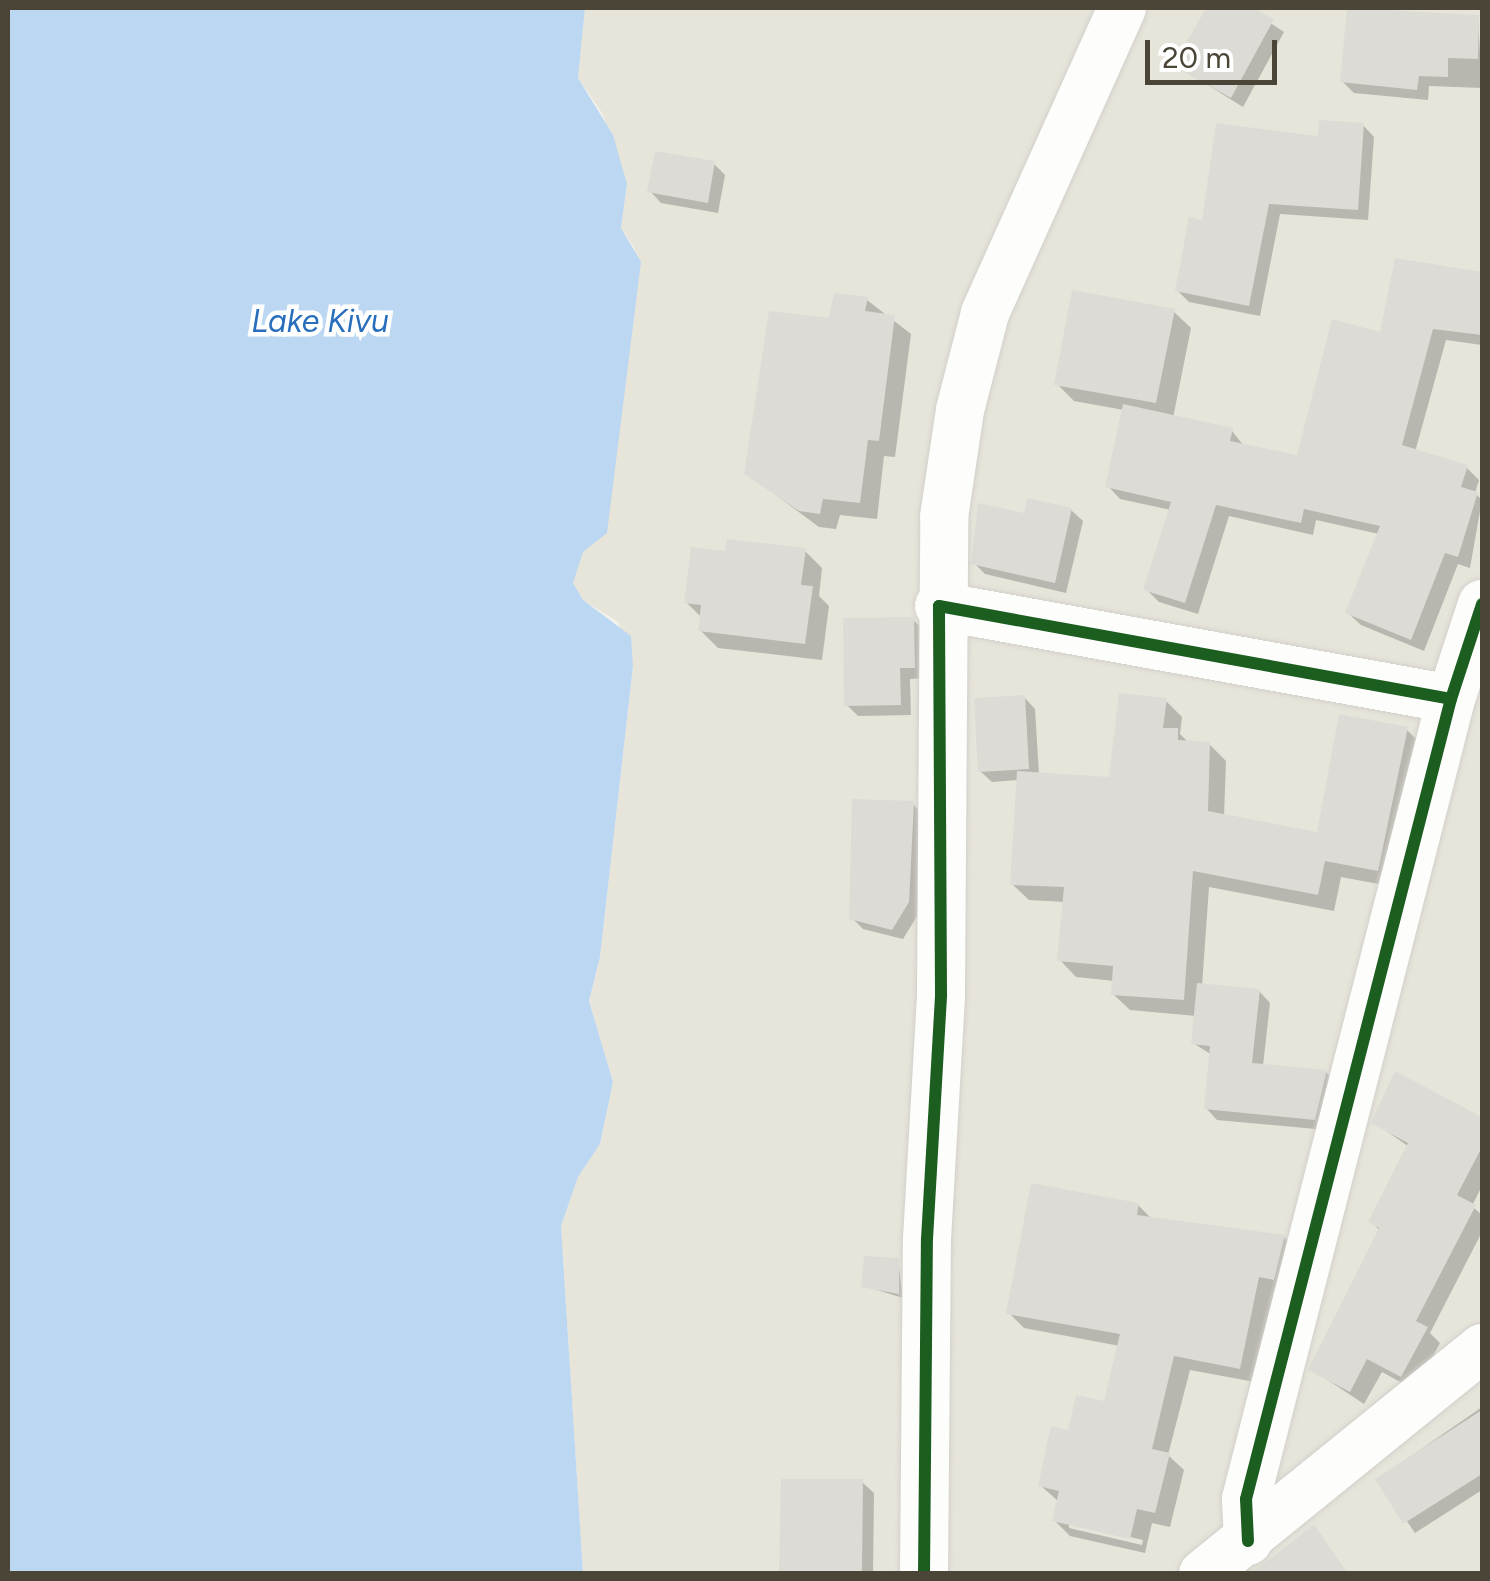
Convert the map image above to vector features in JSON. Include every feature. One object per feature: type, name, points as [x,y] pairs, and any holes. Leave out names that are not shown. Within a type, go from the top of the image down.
[{"type":"street","points":[[924,1574],[927,1239],[941,994],[939,606],[960,410],[985,313],[1122,8]]},
{"type":"street","points":[[1248,1542],[1246,1499],[1451,699],[1482,604]]},
{"type":"street","points":[[939,606],[1451,699]]},
{"type":"street","points":[[1203,1574],[1248,1542],[1482,1348]]},
{"type":"shaded area","points":[[585,8],[1482,8],[1482,1573],[583,1573],[561,1226],[578,1177],[600,1144],[613,1082],[589,1001],[600,957],[633,666],[618,622],[583,600],[573,583],[635,249],[621,228],[627,184],[602,113],[578,78]]},
{"type":"water","name":"Lake Kivu","points":[[8,8],[585,8],[578,78],[613,135],[627,184],[621,228],[641,262],[607,533],[583,552],[573,583],[583,600],[631,636],[633,666],[600,957],[589,1001],[613,1082],[600,1144],[578,1177],[561,1226],[583,1573],[8,1573]]},
{"type":"building","points":[[1206,8],[1253,8],[1274,19],[1231,98],[1173,66]]},
{"type":"building","points":[[1347,8],[1479,15],[1478,59],[1448,58],[1448,77],[1419,76],[1417,90],[1340,82]]},
{"type":"building","points":[[1319,120],[1364,123],[1358,210],[1269,204],[1249,306],[1175,291],[1189,217],[1202,220],[1216,123],[1318,136]]},
{"type":"building","points":[[655,151],[715,161],[708,203],[647,192]]},
{"type":"building","points":[[1395,258],[1482,272],[1482,335],[1433,329],[1402,445],[1468,465],[1461,487],[1478,492],[1458,557],[1445,553],[1411,640],[1345,613],[1380,526],[1304,509],[1301,523],[1216,505],[1185,603],[1143,590],[1171,502],[1105,487],[1123,404],[1233,428],[1230,441],[1297,455],[1332,319],[1380,332]]},
{"type":"building","points":[[1072,290],[1175,309],[1156,403],[1054,385]]},
{"type":"building","points":[[834,293],[868,297],[865,311],[895,315],[879,441],[868,440],[860,503],[823,499],[820,514],[799,511],[744,474],[769,311],[829,318]]},
{"type":"building","points":[[1027,498],[1072,508],[1055,583],[971,564],[978,503],[1024,513]]},
{"type":"building","points":[[727,539],[806,548],[801,585],[813,586],[805,644],[698,631],[701,605],[684,603],[691,547],[725,551]]},
{"type":"building","points":[[914,617],[915,668],[900,668],[901,705],[844,706],[843,618]]},
{"type":"building","points":[[1119,693],[1167,698],[1163,728],[1178,728],[1178,740],[1210,742],[1208,811],[1317,832],[1339,714],[1408,727],[1378,871],[1325,861],[1318,895],[1193,871],[1184,1000],[1111,995],[1113,966],[1057,961],[1064,887],[1010,885],[1017,771],[1109,777]]},
{"type":"building","points":[[1025,695],[1029,769],[978,772],[974,698]]},
{"type":"building","points":[[852,799],[914,801],[909,902],[892,930],[849,919]]},
{"type":"building","points":[[1197,983],[1260,989],[1252,1063],[1327,1070],[1315,1120],[1204,1109],[1210,1046],[1191,1044]]},
{"type":"building","points":[[1395,1071],[1482,1117],[1482,1147],[1457,1195],[1476,1205],[1416,1321],[1428,1327],[1401,1377],[1367,1359],[1350,1392],[1308,1370],[1379,1228],[1368,1222],[1408,1143],[1371,1123]]},
{"type":"building","points":[[1031,1183],[1139,1203],[1137,1215],[1285,1235],[1274,1280],[1259,1277],[1240,1369],[1174,1356],[1152,1449],[1170,1453],[1155,1513],[1137,1509],[1130,1539],[1052,1521],[1059,1491],[1038,1486],[1051,1426],[1068,1430],[1076,1395],[1104,1401],[1120,1334],[1006,1314]]},
{"type":"building","points":[[864,1256],[899,1258],[899,1294],[861,1287]]},
{"type":"building","points":[[1482,1410],[1482,1474],[1403,1524],[1375,1479]]},
{"type":"building","points":[[781,1479],[863,1479],[862,1571],[779,1571]]},
{"type":"building","points":[[1314,1524],[1348,1574],[1247,1574],[1264,1564]]},
{"type":"cycle path","points":[[1248,1541],[1246,1499],[1451,699],[1482,604]]},
{"type":"cycle path","points":[[924,1574],[927,1239],[941,994],[939,606],[1451,699]]}]
